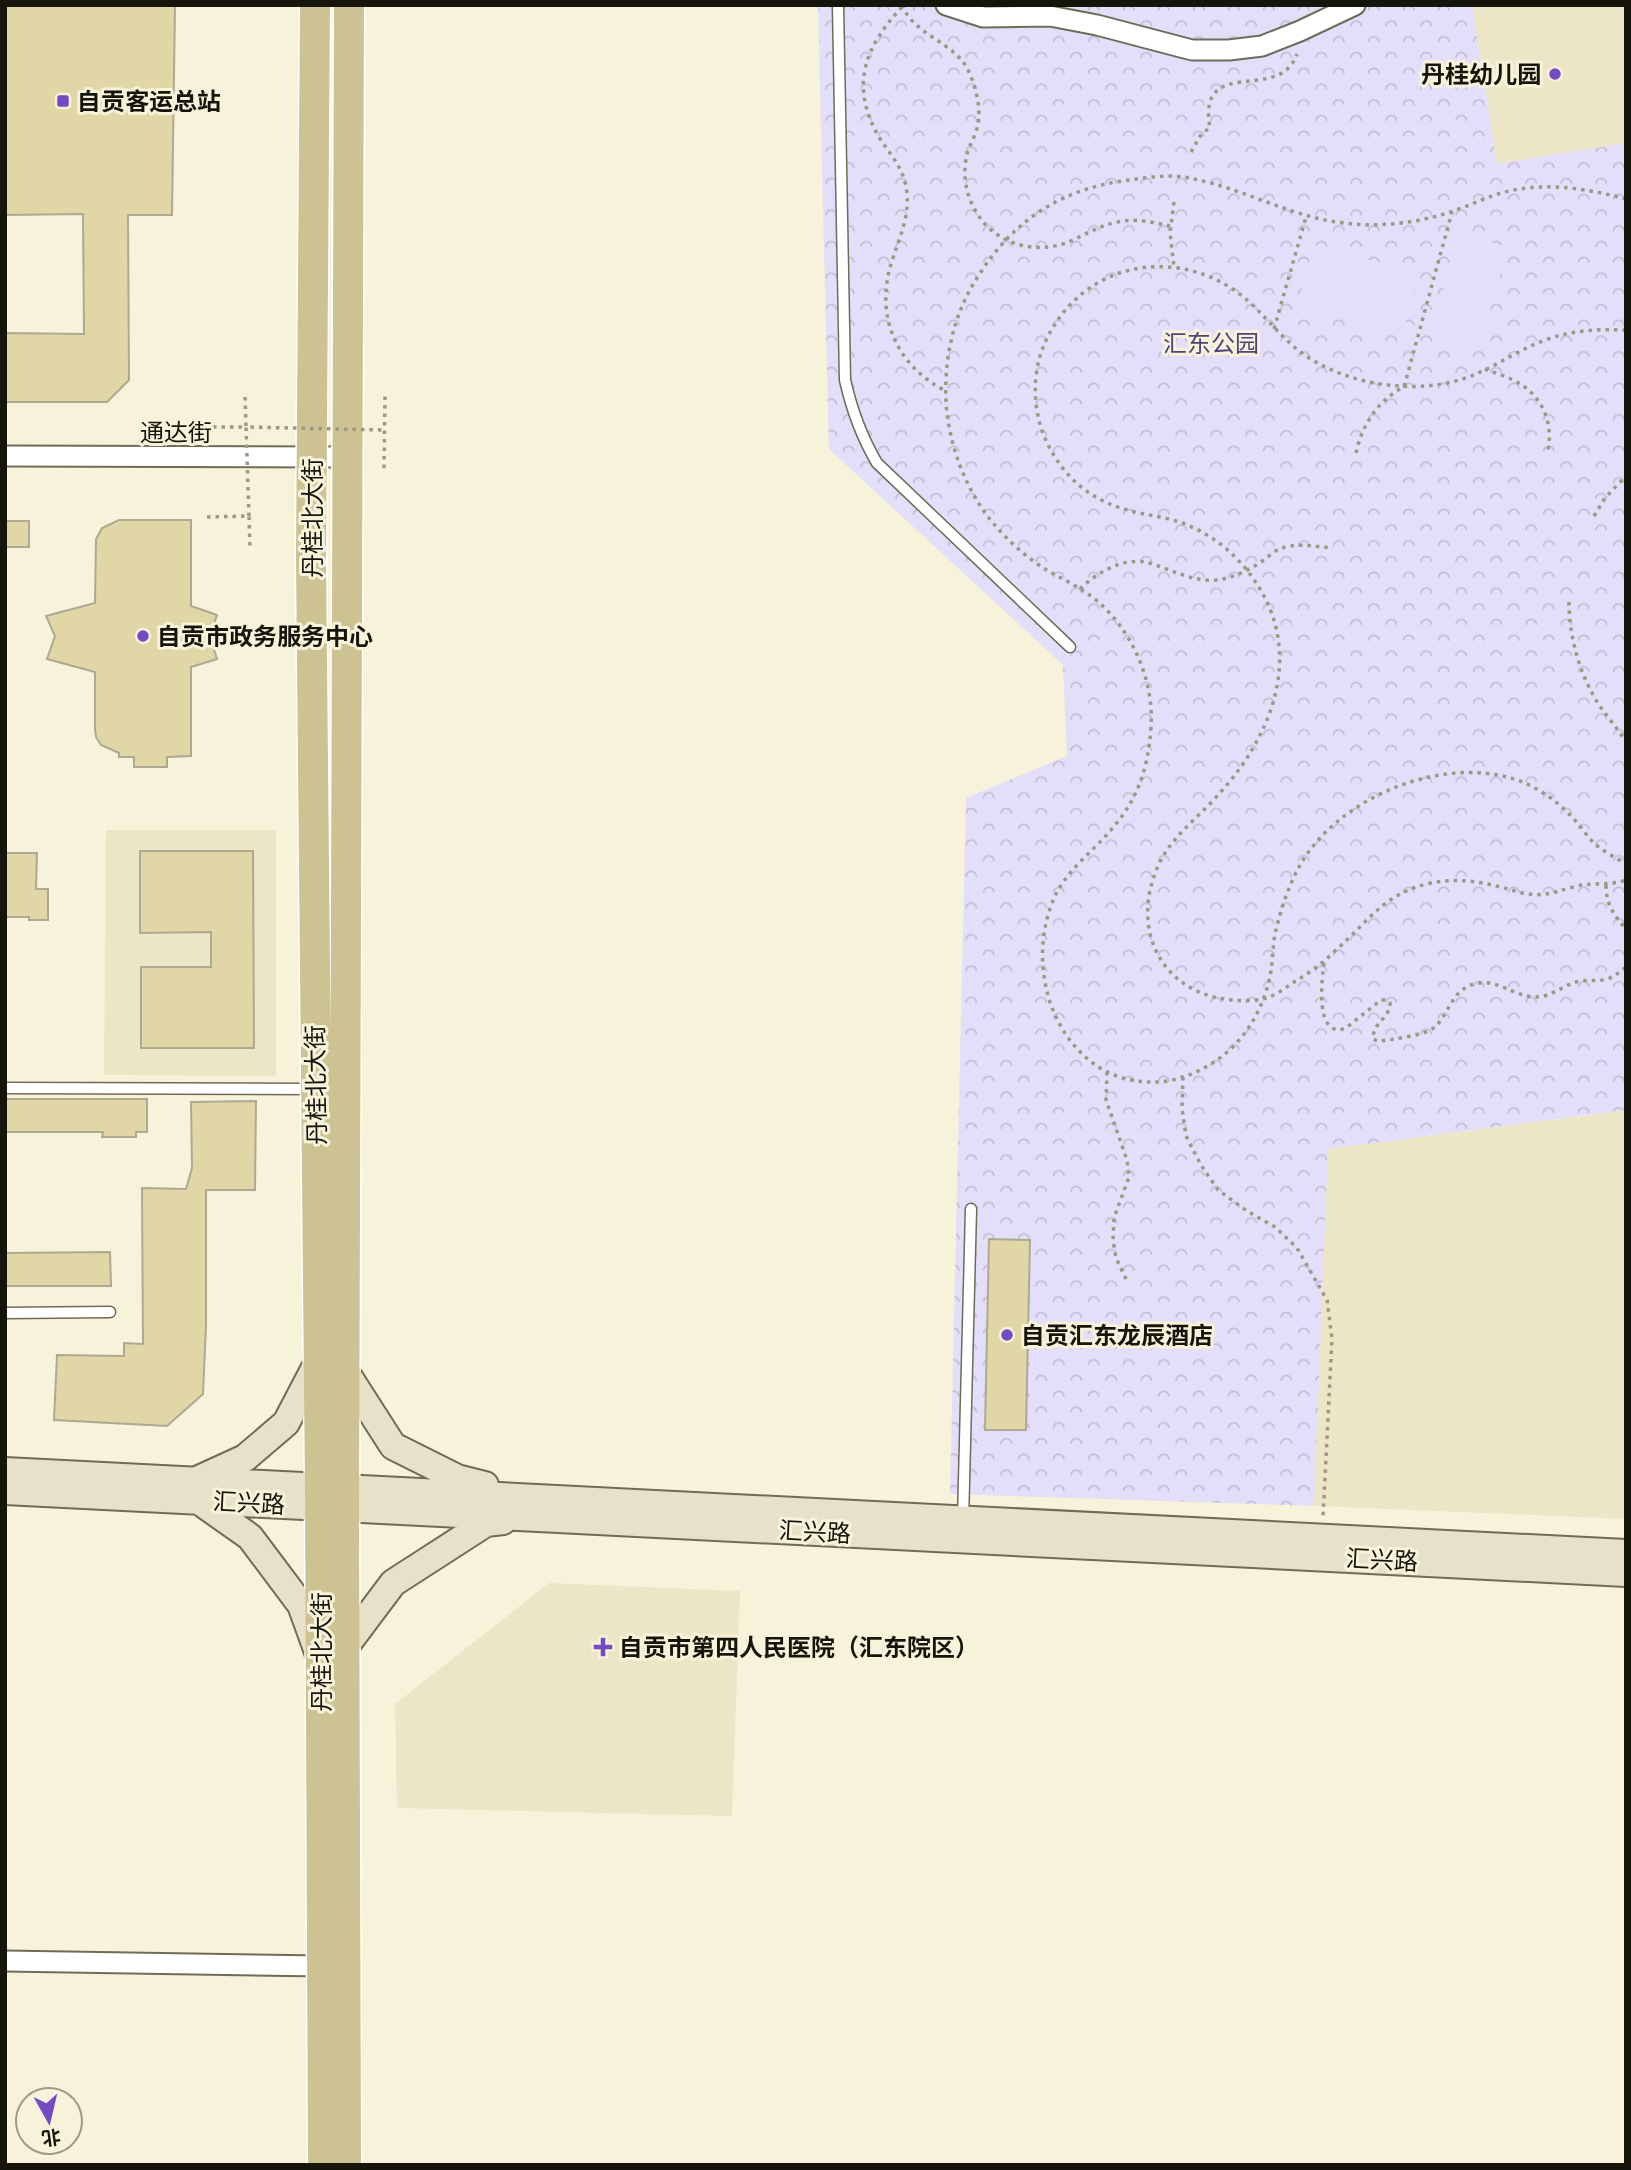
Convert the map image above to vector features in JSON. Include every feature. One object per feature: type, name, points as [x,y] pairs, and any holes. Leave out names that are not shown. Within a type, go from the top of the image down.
[{"type":"main road","name":"丹桂北大街","points":[[315,5],[311,557],[316,1089],[332,1366]]},
{"type":"main road","name":"丹桂北大街","points":[[346,2165],[333,1653],[332,1366],[348,457],[349,5]]},
{"type":"main road","points":[[197,1491],[245,1458],[286,1423],[332,1366],[393,1446],[457,1478],[538,1508]]},
{"type":"main road","points":[[5,1471],[197,1491],[250,1537],[333,1653],[393,1583],[486,1523],[538,1508]]},
{"type":"main road","name":"汇兴路","points":[[5,1491],[197,1491],[332,1497],[962,1529],[1626,1573]]},
{"type":"main road","points":[[962,1529],[1322,1537],[1626,1553]]},
{"type":"main road","name":"丹桂北大街","points":[[323,2165],[323,1966],[333,1653]]},
{"type":"street","points":[[946,5],[983,17],[1050,16],[1097,24],[1192,50],[1229,50],[1262,46],[1355,5]]},
{"type":"street","name":"通达街","points":[[5,456],[348,457]]},
{"type":"street","points":[[5,1961],[323,1966]]},
{"type":"lane","points":[[838,5],[845,380],[852,411],[863,440],[877,463],[1070,647]]},
{"type":"lane","points":[[5,1088],[316,1089]]},
{"type":"lane","points":[[962,1529],[971,1209]]},
{"type":"lane","points":[[5,1313],[110,1312]]},
{"type":"path","points":[[946,391],[929,383],[913,369],[901,352],[890,331],[886,304],[891,261],[905,223],[907,191],[901,170],[870,118],[863,76],[870,51],[902,6],[915,25],[951,51],[968,69],[978,96],[978,123],[967,153],[966,187],[980,218],[992,231],[1006,240],[1027,247],[1044,247],[1072,240],[1115,222],[1133,219],[1170,226]]},
{"type":"path","points":[[1191,152],[1202,133],[1210,128],[1209,105],[1215,93],[1226,85],[1265,80],[1284,73],[1295,61],[1300,31]]},
{"type":"path","points":[[1626,199],[1578,188],[1511,190],[1452,212],[1416,221],[1383,225],[1341,223],[1306,216],[1186,177],[1099,183],[1057,200],[1022,225],[992,254],[969,289],[954,326],[947,360],[946,391],[947,418],[954,450],[978,502],[997,529],[1021,551],[1099,602],[1137,654],[1149,686],[1152,719],[1142,783],[1125,811],[1056,893],[1046,925],[1041,956],[1048,995],[1059,1027],[1077,1049],[1100,1069],[1130,1081],[1167,1082],[1195,1073],[1224,1055],[1245,1034],[1264,999],[1271,976],[1275,935],[1300,863],[1348,811],[1415,779],[1461,773],[1492,775],[1521,781],[1549,796],[1570,815],[1594,844],[1626,864]]},
{"type":"path","points":[[1174,202],[1170,226],[1174,267]]},
{"type":"path","points":[[1356,453],[1359,438],[1381,401],[1404,387],[1452,212]]},
{"type":"path","points":[[1274,329],[1306,216]]},
{"type":"path","points":[[1626,330],[1578,331],[1551,338],[1450,383],[1404,387],[1378,384],[1325,368],[1304,355],[1274,329],[1255,307],[1225,284],[1207,275],[1174,267],[1150,266],[1111,276],[1094,285],[1065,310],[1044,344],[1038,362],[1036,401],[1045,439],[1066,472],[1096,497],[1113,506],[1192,526],[1224,545],[1247,571],[1268,605],[1277,634],[1277,694],[1250,755],[1220,794],[1166,849],[1155,872],[1149,895],[1149,935],[1168,969],[1191,990],[1228,1000],[1264,999],[1279,992],[1324,961],[1378,907],[1399,895],[1435,882],[1456,880],[1536,895],[1576,886],[1606,885],[1626,880]]},
{"type":"path","points":[[1485,369],[1522,385],[1535,398],[1549,424],[1548,450]]},
{"type":"path","points":[[384,468],[385,395]]},
{"type":"path","points":[[245,396],[250,549]]},
{"type":"path","points":[[213,427],[384,430]]},
{"type":"path","points":[[1594,516],[1605,498],[1626,476]]},
{"type":"path","points":[[206,517],[249,516]]},
{"type":"path","points":[[1080,589],[1094,576],[1112,566],[1131,562],[1151,563],[1191,578],[1215,580],[1247,571],[1278,550],[1308,544],[1333,548]]},
{"type":"path","points":[[1569,602],[1570,630],[1585,680],[1599,706],[1626,742]]},
{"type":"path","points":[[1606,885],[1612,913],[1626,929]]},
{"type":"path","points":[[1324,961],[1321,997],[1328,1024],[1339,1030],[1346,1028],[1377,1001],[1385,1000],[1390,1003],[1390,1008],[1375,1027],[1373,1039],[1378,1041],[1429,1031],[1436,1026],[1455,996],[1481,982],[1494,983],[1523,995],[1536,997],[1550,995],[1574,983],[1608,979],[1626,967]]},
{"type":"path","points":[[1107,1072],[1106,1100],[1127,1160],[1129,1177],[1115,1218],[1113,1240],[1116,1258],[1127,1281]]},
{"type":"path","points":[[1183,1077],[1182,1108],[1186,1136],[1201,1165],[1218,1190],[1275,1227],[1297,1248],[1327,1300],[1332,1339],[1322,1537]]},
{"type":"shaded area","name":"丹桂幼儿园","points":[[1472,5],[1626,5],[1626,143],[1497,164]]},
{"type":"shaded area","points":[[106,830],[276,830],[276,1076],[104,1075]]},
{"type":"shaded area","points":[[1626,1110],[1626,1519],[1314,1506],[1328,1149]]},
{"type":"shaded area","name":"自贡市第四人民医院（汇东院区）","points":[[549,1583],[740,1591],[732,1816],[397,1808],[395,1704]]},
{"type":"green space","name":"汇东公园","points":[[818,5],[1472,5],[1497,164],[1626,143],[1626,1110],[1328,1149],[1314,1506],[950,1494],[966,798],[1067,756],[1063,665],[829,449]]},
{"type":"green space","points":[[1459,233],[1508,247],[1479,349],[1431,335]]},
{"type":"green space","points":[[1314,245],[1419,274],[1402,335],[1297,306]]},
{"type":"building","points":[[5,5],[175,5],[172,215],[128,215],[129,380],[107,402],[5,402],[5,333],[84,334],[83,214],[5,215]]},
{"type":"building","name":"自贡市政务服务中心","points":[[119,520],[191,520],[191,606],[217,615],[210,637],[217,659],[191,667],[191,756],[167,757],[167,767],[134,767],[134,757],[119,757],[119,753],[101,745],[95,729],[95,672],[47,659],[55,636],[46,616],[95,603],[96,539],[102,528]]},
{"type":"building","points":[[5,521],[29,521],[29,547],[5,547]]},
{"type":"building","points":[[140,851],[253,851],[254,1048],[141,1048],[141,967],[211,967],[211,932],[140,933]]},
{"type":"building","points":[[5,853],[37,853],[36,889],[48,889],[48,920],[5,917]]},
{"type":"building","points":[[5,1099],[147,1099],[147,1132],[136,1132],[136,1137],[102,1137],[103,1132],[5,1132]]},
{"type":"building","points":[[256,1101],[255,1190],[206,1190],[203,1394],[167,1426],[54,1420],[57,1355],[124,1356],[124,1343],[143,1344],[142,1188],[186,1189],[192,1168],[191,1102]]},
{"type":"building","name":"自贡汇东龙辰酒店","points":[[989,1239],[1030,1240],[1026,1430],[985,1430]]},
{"type":"building","points":[[110,1252],[111,1286],[5,1286],[5,1253]]},
{"type":"place","name":"丹桂幼儿园","points":[[1555,74]]},
{"type":"place","name":"自贡客运总站","points":[[63,101]]},
{"type":"place","name":"自贡市政务服务中心","points":[[143,636]]},
{"type":"place","name":"自贡汇东龙辰酒店","points":[[1007,1335]]},
{"type":"place","name":"自贡市第四人民医院（汇东院区）","points":[[603,1647]]}]
